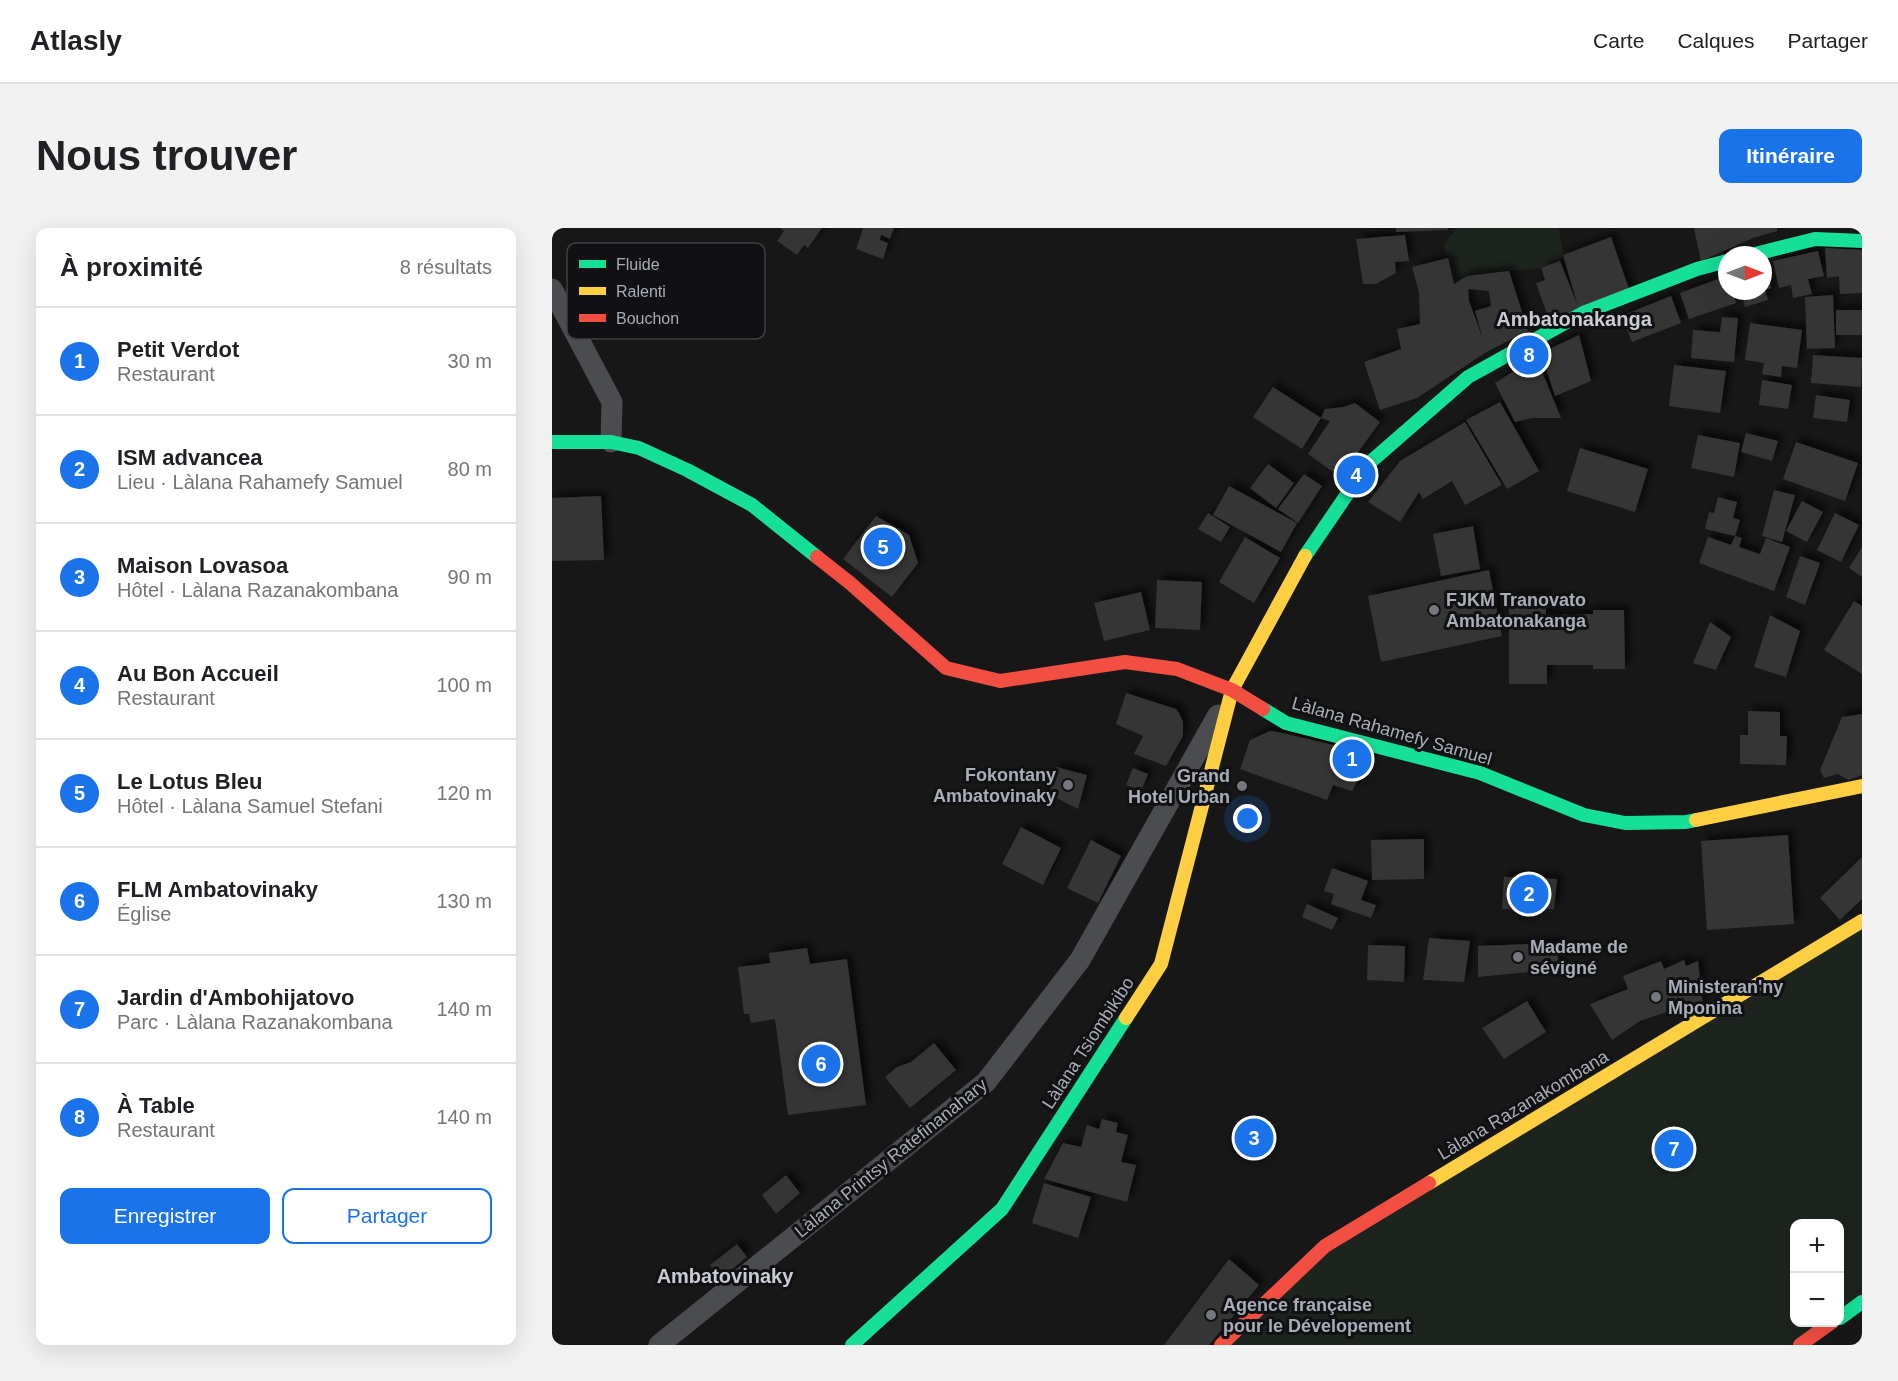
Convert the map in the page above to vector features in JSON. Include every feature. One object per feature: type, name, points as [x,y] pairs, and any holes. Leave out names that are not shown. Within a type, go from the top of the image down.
[{"type":"street","points":[[1772,250],[1815,239],[1862,241]]},
{"type":"street","name":"Làlana Tsiombikibo","points":[[852,1345],[1002,1209],[1161,964],[1232,690],[1303,559],[1367,465],[1468,377],[1583,313],[1697,269],[1718,263]]},
{"type":"street","points":[[552,288],[567,316]]},
{"type":"street","points":[[579,339],[612,402],[610,442]]},
{"type":"street","name":"Làlana Rahamefy Samuel","points":[[552,442],[610,442],[639,448],[687,470],[752,505],[850,583],[946,668],[1000,681],[1125,662],[1177,669],[1232,690],[1286,723],[1480,773],[1584,815],[1625,823],[1686,822],[1862,786]]},
{"type":"street","name":"Làlana Printsy Ratefinanahary","points":[[659,1345],[986,1082],[1080,960],[1232,690]]},
{"type":"street","name":"Làlana Razanakombana","points":[[1221,1345],[1325,1246],[1862,921]]},
{"type":"street","points":[[1844,1315],[1862,1302]]},
{"type":"street","points":[[1800,1345],[1826,1327]]},
{"type":"shaded area","points":[[1457,228],[1559,228],[1563,255],[1560,261],[1541,268],[1467,276],[1454,284],[1444,244]]},
{"type":"shaded area","points":[[1862,921],[1862,1302],[1844,1315],[1844,1219],[1790,1219],[1790,1327],[1826,1327],[1800,1345],[1223,1345],[1325,1246]]},
{"type":"building","points":[[780,228],[822,228],[808,248],[804,245],[797,255],[777,241],[784,231]]},
{"type":"building","points":[[863,228],[894,228],[890,239],[881,235],[880,240],[888,243],[883,259],[856,249]]},
{"type":"building","points":[[1396,228],[1448,228],[1448,230],[1396,232]]},
{"type":"building","points":[[1694,228],[1777,228],[1777,231],[1735,246],[1718,246],[1718,253],[1701,261]]},
{"type":"building","points":[[1405,235],[1409,261],[1395,262],[1396,273],[1376,284],[1363,284],[1356,239]]},
{"type":"building","points":[[1611,237],[1630,292],[1550,322],[1536,283],[1545,280],[1541,268],[1560,261],[1578,306],[1563,255]]},
{"type":"building","points":[[1825,248],[1862,250],[1862,293],[1840,294],[1839,276],[1827,278]]},
{"type":"building","points":[[1818,251],[1824,276],[1808,279],[1812,294],[1793,298],[1791,285],[1779,288],[1773,261]]},
{"type":"building","points":[[1448,258],[1454,284],[1467,276],[1509,271],[1528,331],[1488,351],[1417,398],[1380,410],[1364,362],[1401,349],[1397,329],[1420,324],[1419,292],[1412,267]],"holes":[[[1468,289],[1489,291],[1491,306],[1475,311],[1483,339],[1469,301]]]},
{"type":"building","points":[[1718,279],[1718,300],[1735,300],[1736,303],[1689,319],[1680,293]]},
{"type":"building","points":[[1833,295],[1835,348],[1807,349],[1805,297]]},
{"type":"building","points":[[1671,296],[1681,323],[1632,342],[1621,316]]},
{"type":"building","points":[[1743,300],[1768,300],[1745,307]]},
{"type":"building","points":[[1836,310],[1862,310],[1862,335],[1836,335]]},
{"type":"building","points":[[1722,317],[1738,318],[1734,362],[1691,358],[1693,330],[1720,332]]},
{"type":"building","points":[[1750,323],[1802,330],[1797,368],[1782,366],[1781,377],[1762,374],[1764,363],[1745,360]]},
{"type":"building","points":[[1579,335],[1591,381],[1555,396],[1541,353]]},
{"type":"building","points":[[1813,355],[1862,358],[1861,387],[1811,383]]},
{"type":"building","points":[[1536,357],[1561,418],[1532,418],[1515,422],[1495,383]]},
{"type":"building","points":[[1674,365],[1726,371],[1720,413],[1669,406]]},
{"type":"building","points":[[1762,380],[1792,385],[1788,409],[1759,405]]},
{"type":"building","points":[[1273,387],[1321,418],[1302,449],[1253,417]]},
{"type":"building","points":[[1816,395],[1850,400],[1847,422],[1813,418]]},
{"type":"building","points":[[1500,402],[1539,471],[1507,489],[1466,420]]},
{"type":"building","points":[[1355,403],[1380,422],[1340,477],[1308,454],[1330,421],[1321,418],[1325,409]]},
{"type":"building","points":[[1465,422],[1502,485],[1465,505],[1452,481],[1423,499],[1419,492],[1400,522],[1368,502],[1400,461]]},
{"type":"building","points":[[1746,433],[1778,441],[1772,461],[1741,452]]},
{"type":"building","points":[[1698,435],[1740,443],[1734,477],[1691,468]]},
{"type":"building","points":[[1796,442],[1858,463],[1845,501],[1783,479]]},
{"type":"building","points":[[1580,448],[1648,469],[1635,512],[1567,491]]},
{"type":"building","points":[[1268,464],[1294,483],[1276,508],[1250,488]]},
{"type":"building","points":[[1304,474],[1322,486],[1298,523],[1278,509]]},
{"type":"building","points":[[1229,486],[1297,523],[1281,552],[1213,515]]},
{"type":"building","points":[[1774,490],[1795,495],[1782,542],[1762,536]]},
{"type":"building","points":[[601,496],[604,560],[552,561],[552,498]]},
{"type":"building","points":[[1718,497],[1737,502],[1733,518],[1740,520],[1735,536],[1705,529],[1709,512],[1714,513]]},
{"type":"building","points":[[1802,501],[1823,512],[1807,542],[1786,531]]},
{"type":"building","points":[[1208,513],[1230,527],[1221,542],[1198,529]]},
{"type":"building","points":[[1835,513],[1859,525],[1841,562],[1817,550]]},
{"type":"building","points":[[876,516],[909,535],[918,563],[892,597],[843,559]]},
{"type":"building","points":[[1473,526],[1480,569],[1441,576],[1433,534]]},
{"type":"building","points":[[1735,536],[1742,538],[1739,547],[1760,554],[1766,538],[1790,547],[1774,591],[1699,563],[1708,537],[1731,545]]},
{"type":"building","points":[[1245,537],[1280,558],[1254,603],[1219,582]]},
{"type":"building","points":[[1862,547],[1862,577],[1849,568]]},
{"type":"building","points":[[1800,556],[1820,563],[1805,605],[1786,597]]},
{"type":"building","name":"FJKM Tranovato Ambatonakanga","points":[[1489,570],[1502,636],[1381,662],[1368,596]]},
{"type":"building","points":[[1157,580],[1202,582],[1200,630],[1155,628]]},
{"type":"building","points":[[1141,592],[1150,630],[1104,641],[1094,603]]},
{"type":"building","points":[[1546,596],[1546,615],[1593,614],[1593,610],[1624,610],[1625,669],[1593,669],[1593,665],[1547,665],[1547,684],[1509,684],[1509,597]]},
{"type":"building","points":[[1854,601],[1862,606],[1862,674],[1824,650]]},
{"type":"building","points":[[1770,615],[1800,631],[1786,677],[1754,667]]},
{"type":"building","points":[[1710,622],[1731,637],[1716,670],[1693,663]]},
{"type":"building","points":[[1126,693],[1176,709],[1179,713],[1183,722],[1183,736],[1166,766],[1134,754],[1143,736],[1116,724]]},
{"type":"building","points":[[1748,711],[1780,712],[1780,736],[1787,736],[1786,765],[1740,764],[1740,735],[1748,735]]},
{"type":"building","points":[[1862,714],[1862,775],[1848,780],[1838,774],[1824,778],[1820,770],[1842,717]]},
{"type":"building","points":[[1270,731],[1372,754],[1352,791],[1333,785],[1327,800],[1240,769],[1250,740]]},
{"type":"building","name":"Fokontany Ambatovinaky","points":[[1056,767],[1087,775],[1078,809],[1049,794]]},
{"type":"building","points":[[1133,768],[1148,774],[1141,791],[1126,785]]},
{"type":"building","points":[[1021,827],[1061,848],[1043,885],[1002,864]]},
{"type":"building","points":[[1788,835],[1794,924],[1707,930],[1701,841]]},
{"type":"building","points":[[1424,839],[1424,879],[1372,880],[1371,840]]},
{"type":"building","points":[[1091,840],[1121,856],[1098,903],[1067,888]]},
{"type":"building","points":[[1862,857],[1862,899],[1840,920],[1820,898]]},
{"type":"building","points":[[1332,868],[1368,881],[1361,900],[1376,905],[1371,918],[1331,904],[1334,894],[1324,891]]},
{"type":"building","points":[[1504,877],[1557,879],[1554,909],[1502,909]]},
{"type":"building","points":[[1307,904],[1338,918],[1332,930],[1302,917]]},
{"type":"building","points":[[1429,938],[1470,941],[1464,982],[1423,980]]},
{"type":"building","name":"Madame de sévigné","points":[[1557,943],[1559,969],[1478,977],[1478,946]]},
{"type":"building","points":[[1368,945],[1405,946],[1404,982],[1367,980]]},
{"type":"building","points":[[807,948],[810,964],[847,959],[866,1105],[788,1115],[775,1019],[751,1023],[749,1014],[744,1014],[738,967],[770,963],[769,953]]},
{"type":"building","name":"Ministeran'ny Mponina","points":[[1684,960],[1686,966],[1698,961],[1703,1005],[1667,1012],[1640,1021],[1612,1040],[1590,1004],[1628,989],[1623,976],[1661,961],[1664,969]]},
{"type":"building","points":[[1527,1001],[1546,1032],[1504,1059],[1482,1028]]},
{"type":"building","points":[[934,1043],[956,1070],[910,1108],[885,1077],[897,1067],[911,1062]]},
{"type":"building","points":[[1102,1119],[1118,1123],[1116,1132],[1128,1135],[1121,1162],[1136,1165],[1127,1202],[1044,1179],[1063,1143],[1081,1147],[1087,1125],[1099,1129]]},
{"type":"building","points":[[786,1175],[800,1193],[776,1214],[762,1195]]},
{"type":"building","points":[[1044,1183],[1091,1197],[1078,1238],[1032,1223]]},
{"type":"building","points":[[737,1244],[747,1257],[720,1279],[710,1265]]},
{"type":"building","name":"Agence française pour le Dévelopement","points":[[1229,1259],[1259,1285],[1209,1345],[1164,1345]]},
{"type":"traffic: fast","points":[[1772,250],[1815,239],[1862,241]]},
{"type":"traffic: fast","points":[[1305,556],[1367,465],[1468,377],[1583,313],[1697,269],[1718,263]]},
{"type":"traffic: fast","points":[[552,442],[611,442],[639,448],[687,470],[752,505],[817,557]]},
{"type":"traffic: fast","points":[[1263,709],[1286,723],[1480,773],[1584,815],[1625,823],[1696,820]]},
{"type":"traffic: fast","points":[[852,1345],[1002,1209],[1126,1018]]},
{"type":"traffic: fast","points":[[1844,1315],[1862,1302]]},
{"type":"traffic: slow","points":[[1126,1018],[1161,964],[1232,690],[1305,556]]},
{"type":"traffic: slow","points":[[1696,820],[1862,786]]},
{"type":"traffic: slow","points":[[1429,1183],[1862,921]]},
{"type":"traffic: jam","points":[[817,557],[850,583],[946,668],[1000,681],[1125,662],[1177,669],[1232,690],[1263,709]]},
{"type":"traffic: jam","points":[[1221,1345],[1325,1246],[1429,1183]]},
{"type":"traffic: jam","points":[[1800,1345],[1825,1327]]},
{"type":"place","name":"À Table","points":[[1529,355]]},
{"type":"place","name":"Au Bon Accueil","points":[[1356,475]]},
{"type":"place","name":"Le Lotus Bleu","points":[[883,547]]},
{"type":"place","name":"FJKM Tranovato Ambatonakanga","points":[[1434,610]]},
{"type":"place","name":"Petit Verdot","points":[[1352,759]]},
{"type":"place","name":"Fokontany Ambatovinaky","points":[[1068,785]]},
{"type":"place","name":"Grand Hotel Urban","points":[[1242,786]]},
{"type":"place","name":"ISM advancea","points":[[1529,894]]},
{"type":"place","name":"Madame de sévigné","points":[[1518,957]]},
{"type":"place","name":"Ministeran'ny Mponina","points":[[1656,997]]},
{"type":"place","name":"FLM Ambatovinaky","points":[[821,1064]]},
{"type":"place","name":"Maison Lovasoa","points":[[1254,1138]]},
{"type":"place","name":"Jardin d'Ambohijatovo","points":[[1674,1149]]},
{"type":"place","name":"Agence française pour le Dévelopement","points":[[1211,1315]]},
{"type":"district","name":"Ambatonakanga","points":[[1574,319]]},
{"type":"district","name":"Ambatovinaky","points":[[725,1276]]}]
